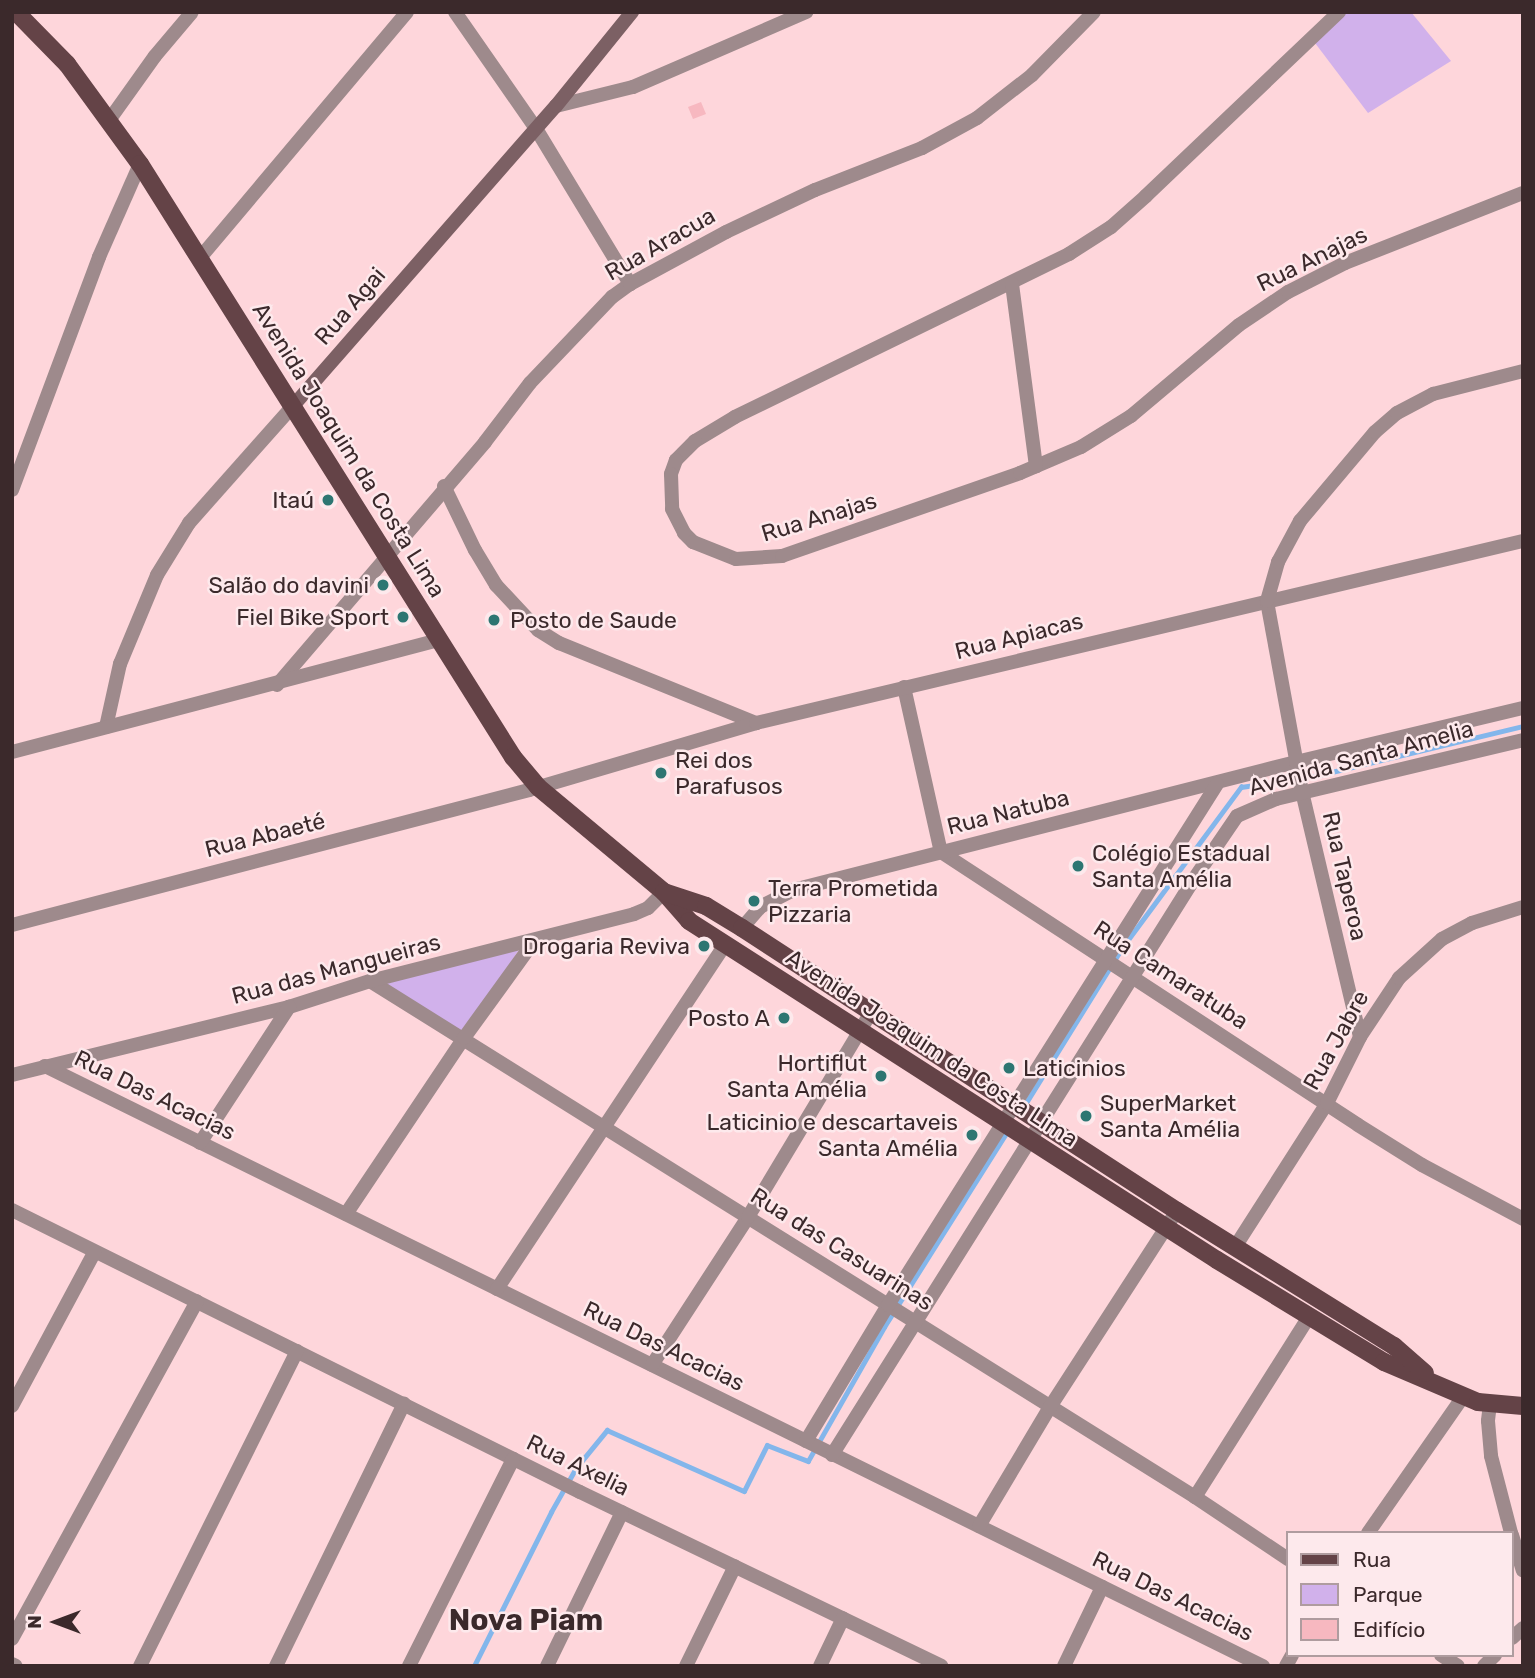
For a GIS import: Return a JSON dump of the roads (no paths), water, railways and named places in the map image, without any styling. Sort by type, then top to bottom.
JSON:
[{"type":"main road","name":"Avenida Joaquim da Costa Lima","points":[[16,12],[67,64],[110,119],[534,789],[664,892],[689,921],[1308,1318],[1384,1362],[1436,1382],[1463,1397],[1490,1405],[1523,1406]]},
{"type":"main road","name":"Avenida Joaquim da Costa Lima","points":[[664,892],[706,906],[742,928],[1177,1211],[1394,1346],[1436,1382]]},
{"type":"street","points":[[110,119],[155,56],[192,12]]},
{"type":"street","points":[[199,259],[407,12]]},
{"type":"street","points":[[455,12],[535,127],[630,284]]},
{"type":"street","name":"Rua Agai","points":[[106,727],[120,664],[157,575],[189,523],[556,106],[632,12]]},
{"type":"street","points":[[556,106],[633,87],[806,12]]},
{"type":"street","name":"Rua Aracua","points":[[277,685],[444,486],[485,442],[547,364],[587,321],[630,284],[726,232],[816,190],[922,148],[977,118],[1032,75],[1094,12]]},
{"type":"street","name":"Rua Anajas","points":[[1339,12],[1111,227],[1069,254],[1012,284],[707,432],[677,460],[670,492],[677,521],[694,542],[736,559],[767,559],[807,548],[1036,466],[1081,447],[1131,416],[1239,325],[1288,292],[1345,263],[1523,193]]},
{"type":"street","points":[[12,490],[99,257],[140,164]]},
{"type":"street","points":[[1012,284],[1036,466]]},
{"type":"street","points":[[1267,601],[1278,562],[1300,521],[1375,432],[1397,413],[1433,394],[1523,371]]},
{"type":"street","points":[[444,486],[475,550],[496,585],[538,630],[567,646],[756,723]]},
{"type":"street","name":"Rua Apiacas","points":[[534,789],[756,723],[1523,541]]},
{"type":"street","name":"Rua Taperoa","points":[[1267,601],[1302,792],[1360,1037]]},
{"type":"street","points":[[12,752],[277,685],[440,640]]},
{"type":"street","points":[[904,687],[941,852]]},
{"type":"street","name":"Avenida Santa Amelia","points":[[1296,762],[1523,708]]},
{"type":"street","name":"Avenida Santa Amelia","points":[[832,1455],[1132,977],[1237,816],[1251,808],[1302,792],[1523,740]]},
{"type":"street","name":"Rua Natuba","points":[[742,928],[760,907],[793,890],[1296,762]]},
{"type":"street","name":"Avenida Santa Amelia","points":[[806,1441],[888,1305],[1217,784]]},
{"type":"street","name":"Rua Abaeté","points":[[12,925],[534,789]]},
{"type":"street","name":"Rua Camaratuba","points":[[941,852],[1422,1165],[1523,1219]]},
{"type":"street","name":"Rua das Mangueiras","points":[[12,1075],[289,1007],[370,981],[635,914],[648,908],[664,892]]},
{"type":"street","name":"Rua Jabre","points":[[1236,1247],[1327,1103],[1360,1037],[1399,978],[1426,952],[1472,923],[1523,907]]},
{"type":"street","points":[[346,1214],[464,1038],[535,940]]},
{"type":"street","points":[[497,1289],[725,944]]},
{"type":"street","name":"Rua das Casuarinas","points":[[370,981],[1195,1497],[1286,1558]]},
{"type":"street","points":[[200,1143],[289,1007]]},
{"type":"street","points":[[652,1365],[748,1217],[872,1011]]},
{"type":"street","name":"Rua Das Acacias","points":[[46,1066],[1263,1666]]},
{"type":"street","name":"Rua Axelia","points":[[12,1210],[513,1459],[941,1666]]},
{"type":"street","points":[[979,1526],[1050,1407],[1177,1211]]},
{"type":"street","points":[[12,1406],[94,1253]]},
{"type":"street","points":[[12,1639],[197,1301]]},
{"type":"street","points":[[1195,1497],[1308,1318]]},
{"type":"street","points":[[139,1666],[297,1351]]},
{"type":"street","points":[[1369,1531],[1463,1397]]},
{"type":"street","points":[[276,1666],[404,1404]]},
{"type":"street","points":[[1490,1405],[1488,1439],[1511,1531]]},
{"type":"street","points":[[409,1666],[513,1459]]},
{"type":"street","points":[[547,1666],[622,1512]]},
{"type":"street","points":[[1514,1541],[1523,1570]]},
{"type":"street","points":[[686,1666],[735,1566]]},
{"type":"street","points":[[1064,1666],[1102,1587]]},
{"type":"street","points":[[820,1666],[843,1618]]},
{"type":"waterway","points":[[1024,1106],[1124,945],[1241,787],[1315,776],[1523,726]]},
{"type":"waterway","points":[[474,1666],[551,1512],[576,1468],[607,1430],[744,1491],[767,1445],[808,1461],[884,1327],[1008,1130]]},
{"type":"place","name":"Itaú","points":[[328,500]]},
{"type":"place","name":"Salão do davini","points":[[383,585]]},
{"type":"place","name":"Fiel Bike Sport","points":[[403,617]]},
{"type":"place","name":"Posto de Saude","points":[[494,620]]},
{"type":"place","name":"Rei dos Parafusos","points":[[661,773]]},
{"type":"place","name":"Colégio Estadual Santa Amélia","points":[[1078,866]]},
{"type":"place","name":"Terra Prometida Pizzaria","points":[[754,901]]},
{"type":"place","name":"Drogaria Reviva","points":[[704,946]]},
{"type":"place","name":"Posto A","points":[[784,1018]]},
{"type":"place","name":"Laticinios","points":[[1009,1068]]},
{"type":"place","name":"Hortiflut Santa Amélia","points":[[881,1076]]},
{"type":"place","name":"SuperMarket Santa Amélia","points":[[1086,1116]]},
{"type":"place","name":"Laticinio e descartaveis Santa Amélia","points":[[972,1135]]},
{"type":"district","name":"Nova Piam","points":[[526,1620]]}]
